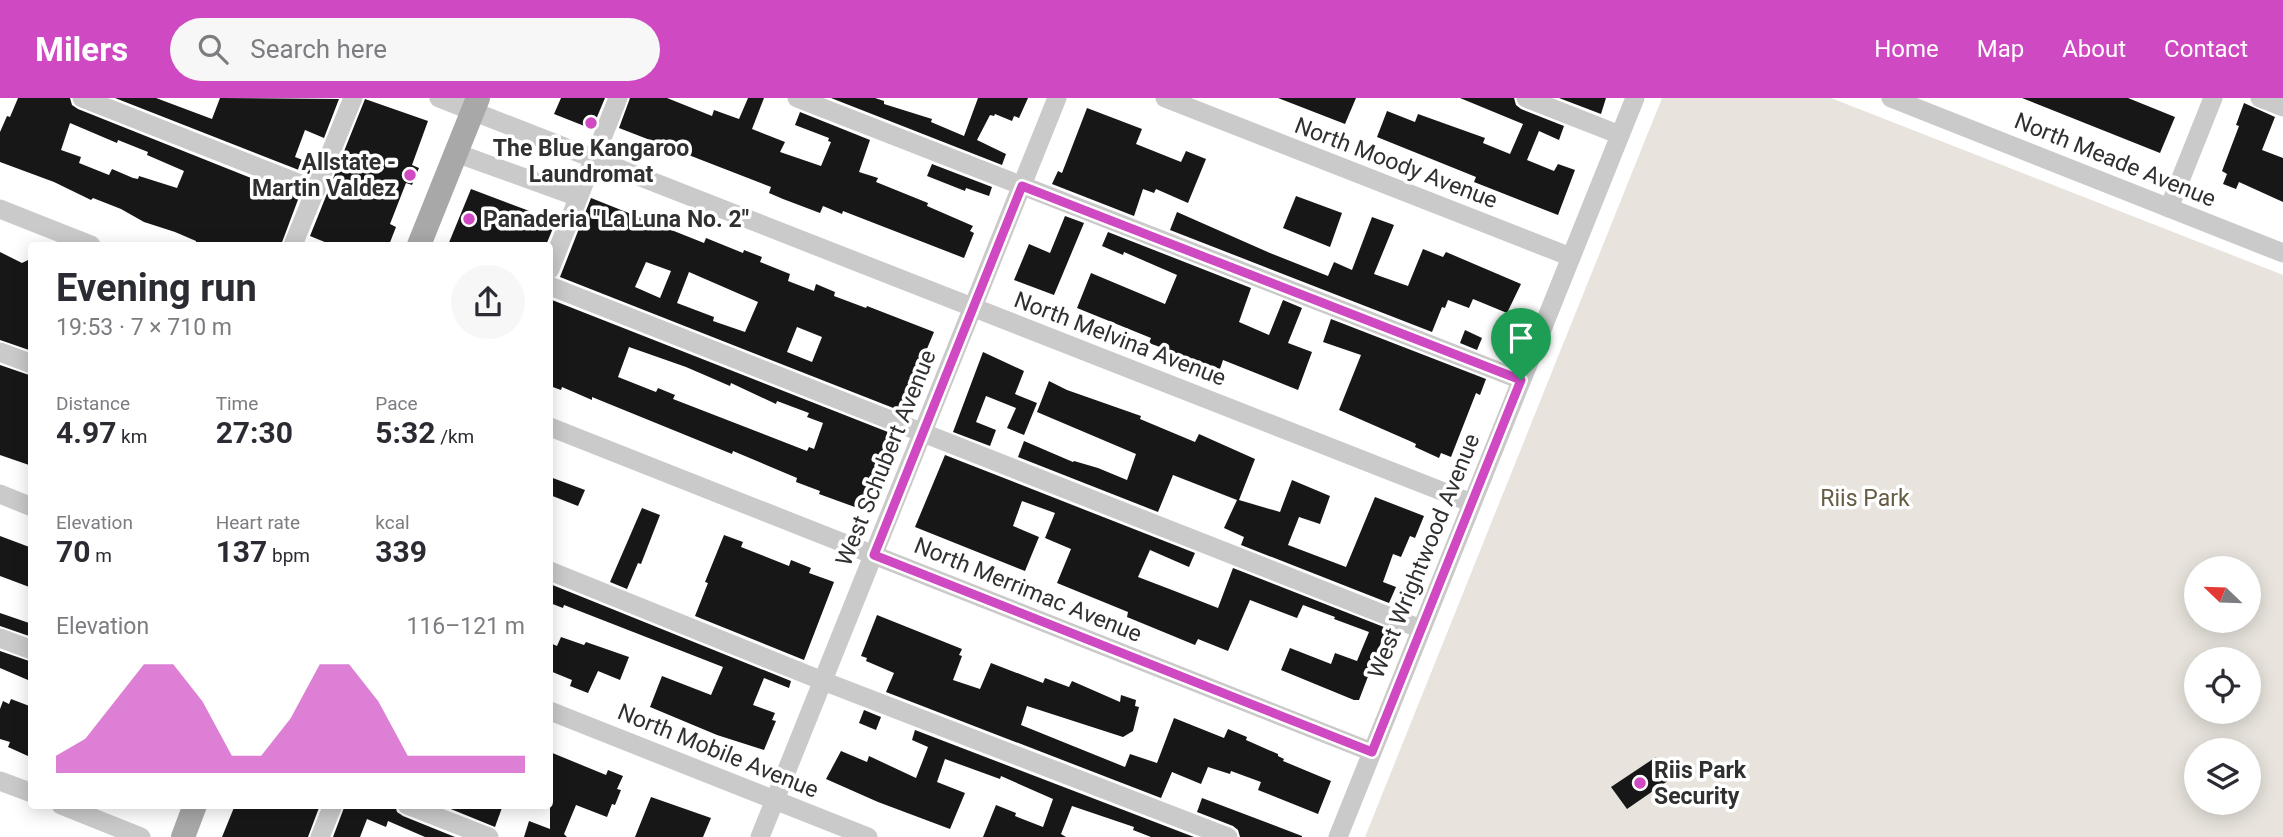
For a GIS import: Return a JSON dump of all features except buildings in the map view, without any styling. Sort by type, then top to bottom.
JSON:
[{"type":"main road","points":[[420,242],[475,105]]},
{"type":"main road","points":[[183,837],[194,809]]},
{"type":"street","points":[[82,98],[316,190]]},
{"type":"street","points":[[294,242],[353,98]]},
{"type":"street","name":"North Melvina Avenue","points":[[439,98],[475,105],[594,159],[1472,503]]},
{"type":"street","points":[[553,261],[618,98]]},
{"type":"street","points":[[797,98],[1521,380]]},
{"type":"street","name":"West Schubert Avenue","points":[[760,837],[1057,98]]},
{"type":"street","name":"North Moody Avenue","points":[[1165,98],[1571,257]]},
{"type":"street","points":[[1525,98],[1620,135]]},
{"type":"street","name":"West Wrightwood Avenue","points":[[1338,837],[1635,98]]},
{"type":"street","name":"North Meade Avenue","points":[[1891,98],[2283,253]]},
{"type":"street","points":[[2169,208],[2213,98]]},
{"type":"street","points":[[2260,98],[2283,107]]},
{"type":"street","points":[[456,153],[578,197]]},
{"type":"street","points":[[0,209],[83,242]]},
{"type":"street","points":[[553,287],[1421,629]]},
{"type":"street","points":[[0,352],[28,362]]},
{"type":"street","name":"North Merrimac Avenue","points":[[553,427],[1372,752]]},
{"type":"street","points":[[0,494],[28,505]]},
{"type":"street","points":[[553,572],[823,681],[1228,837]]},
{"type":"street","points":[[0,638],[28,648]]},
{"type":"street","name":"North Mobile Avenue","points":[[553,712],[868,837]]},
{"type":"street","points":[[0,781],[28,792]]},
{"type":"street","points":[[71,809],[141,837]]},
{"type":"street","points":[[320,837],[331,809]]},
{"type":"street","points":[[417,809],[489,837]]},
{"type":"green space","name":"Riis Park","points":[[1662,98],[1831,98],[2283,275],[2283,837],[1365,837]]},
{"type":"place","name":"The Blue Kangaroo Laundromat","points":[[591,123]]},
{"type":"place","name":"Allstate - Martin Valdez","points":[[410,175]]},
{"type":"place","name":"Panaderia \"La Luna No. 2\"","points":[[469,219]]},
{"type":"place","name":"Riis Park Security","points":[[1640,783]]},
{"type":"route","points":[[1022,186],[1521,380],[1372,752],[874,555],[1022,186]]}]
